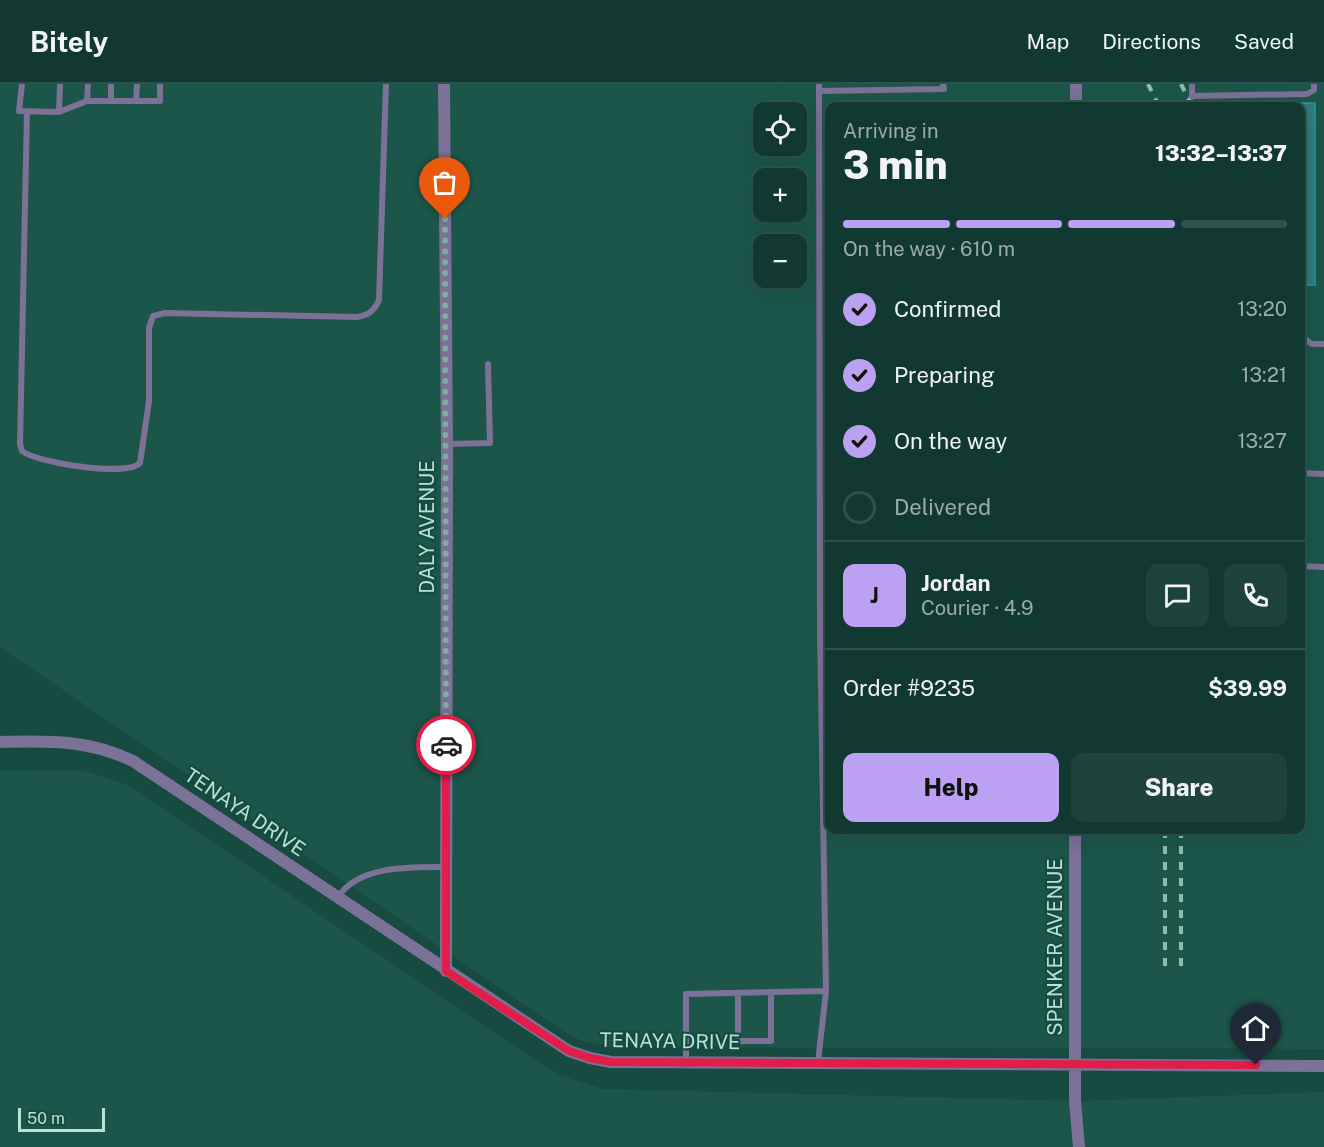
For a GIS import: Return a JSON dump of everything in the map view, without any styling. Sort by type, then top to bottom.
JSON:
[{"type":"street","name":"DALY AVENUE","points":[[444,84],[447,444],[446,971]]},
{"type":"street","points":[[1076,84],[1076,102]]},
{"type":"street","name":"TENAYA DRIVE","points":[[0,742],[75,742],[117,753],[145,768],[569,1051],[590,1058],[611,1062],[1324,1066]]},
{"type":"street","name":"SPENKER AVENUE","points":[[1075,834],[1075,1101],[1079,1147]]},
{"type":"lane","points":[[22,84],[19,111],[59,112],[87,101],[160,101],[160,84]]},
{"type":"lane","points":[[59,112],[60,84]]},
{"type":"lane","points":[[87,101],[88,84]]},
{"type":"lane","points":[[111,84],[111,101]]},
{"type":"lane","points":[[136,101],[137,84]]},
{"type":"lane","points":[[27,111],[20,444],[22,451],[44,461],[78,467],[130,469],[140,463],[144,447],[149,401],[149,328],[153,316],[165,313],[357,317],[367,315],[375,309],[379,300],[386,84]]},
{"type":"lane","points":[[818,1062],[826,991],[820,630],[819,88],[944,89],[943,84]]},
{"type":"lane","points":[[1189,102],[1192,96],[1192,84]]},
{"type":"lane","points":[[1192,96],[1308,94],[1314,90],[1314,84]]},
{"type":"lane","points":[[1305,339],[1312,344],[1324,344]]},
{"type":"lane","points":[[447,444],[490,443],[488,364]]},
{"type":"lane","points":[[1305,473],[1324,474]]},
{"type":"lane","points":[[1305,566],[1324,567]]},
{"type":"lane","points":[[820,609],[825,609]]},
{"type":"lane","points":[[820,630],[825,630]]},
{"type":"lane","points":[[337,898],[345,887],[361,877],[418,867],[446,867]]},
{"type":"lane","points":[[686,1062],[686,994],[826,991]]},
{"type":"lane","points":[[738,993],[738,1041],[771,1041],[771,992]]},
{"type":"shaded area","points":[[0,84],[1324,84],[1324,1049],[614,1047],[582,1041],[563,1031],[0,647]]},
{"type":"shaded area","points":[[0,770],[84,771],[128,785],[530,1057],[559,1075],[603,1089],[1075,1101],[1324,1092],[1324,1147],[0,1147]]},
{"type":"building","points":[[1305,103],[1315,103],[1315,285],[1305,285]]},
{"type":"railway","points":[[1148,84],[1157,102]]},
{"type":"railway","points":[[1181,84],[1190,102]]},
{"type":"railway","points":[[1165,834],[1165,967]]},
{"type":"railway","points":[[1181,834],[1181,967]]},
{"type":"way so far","points":[[445,219],[446,745]]},
{"type":"route","points":[[446,745],[446,971],[569,1051],[611,1062],[1256,1065]]}]
